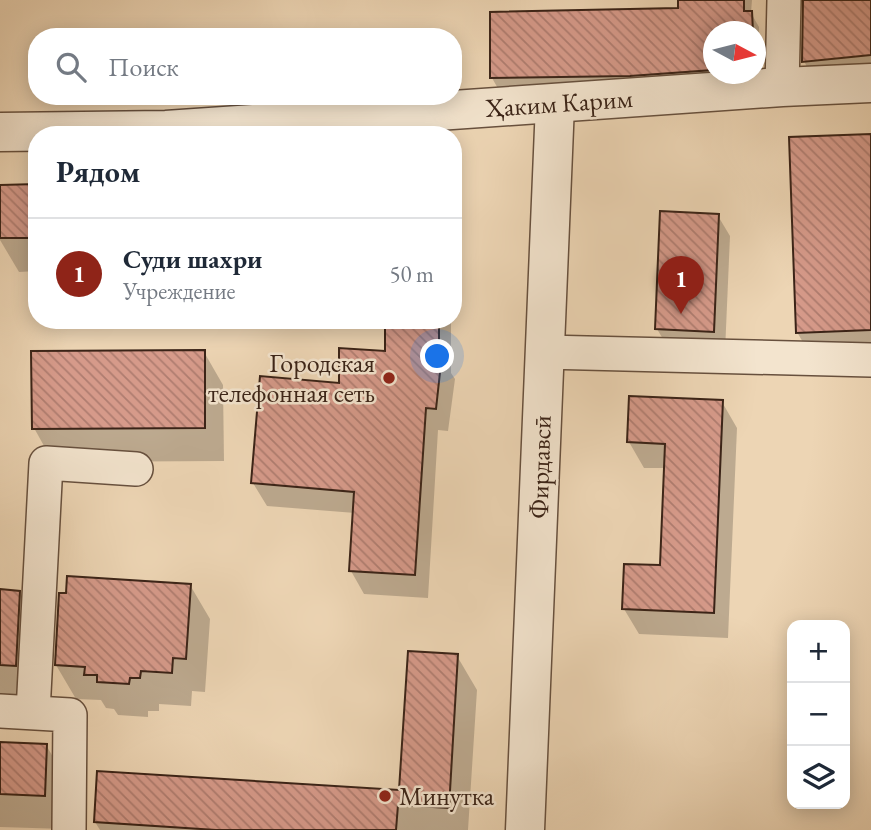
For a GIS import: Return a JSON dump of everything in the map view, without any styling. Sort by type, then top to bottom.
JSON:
[{"type":"street","points":[[782,86],[784,0]]},
{"type":"street","name":"Ҳаким Карим","points":[[226,126],[782,86],[871,83]]},
{"type":"street","name":"Фирдавсӣ","points":[[526,830],[555,104]]},
{"type":"street","name":"Ҳаким Карим","points":[[0,132],[28,132]]},
{"type":"street","points":[[545,352],[871,360]]},
{"type":"street","points":[[33,712],[46,463],[136,469]]},
{"type":"street","points":[[0,711],[70,715],[69,830]]},
{"type":"building","points":[[678,0],[744,0],[744,11],[752,11],[752,21],[703,21],[703,71],[630,76],[490,78],[490,12],[678,8]]},
{"type":"building","points":[[803,0],[871,0],[871,55],[802,62]]},
{"type":"building","points":[[871,134],[871,330],[796,333],[789,137]]},
{"type":"building","points":[[28,184],[28,238],[0,238],[0,185]]},
{"type":"building","points":[[660,211],[719,214],[714,332],[655,329]]},
{"type":"building","points":[[385,329],[439,329],[439,354],[442,354],[436,409],[426,408],[415,575],[349,571],[354,492],[251,483],[260,376],[339,383],[339,348],[385,351]]},
{"type":"building","points":[[205,350],[205,428],[32,429],[31,351]]},
{"type":"building","points":[[629,396],[723,400],[714,613],[622,609],[624,564],[660,565],[665,444],[627,442]]},
{"type":"building","points":[[67,576],[191,584],[186,659],[173,658],[172,673],[141,671],[140,678],[130,678],[129,684],[97,682],[97,675],[84,675],[85,667],[55,665],[59,593],[66,593]]},
{"type":"building","points":[[0,589],[20,591],[16,666],[0,665]]},
{"type":"building","points":[[408,651],[458,654],[449,808],[398,805],[396,830],[216,830],[94,822],[97,771],[399,790]]},
{"type":"building","points":[[0,742],[47,744],[45,796],[0,794]]},
{"type":"place","name":"Суди шахри","points":[[681,314]]},
{"type":"place","name":"Городская телефонная сеть","points":[[389,378]]},
{"type":"place","name":"Минутка","points":[[385,796]]}]
